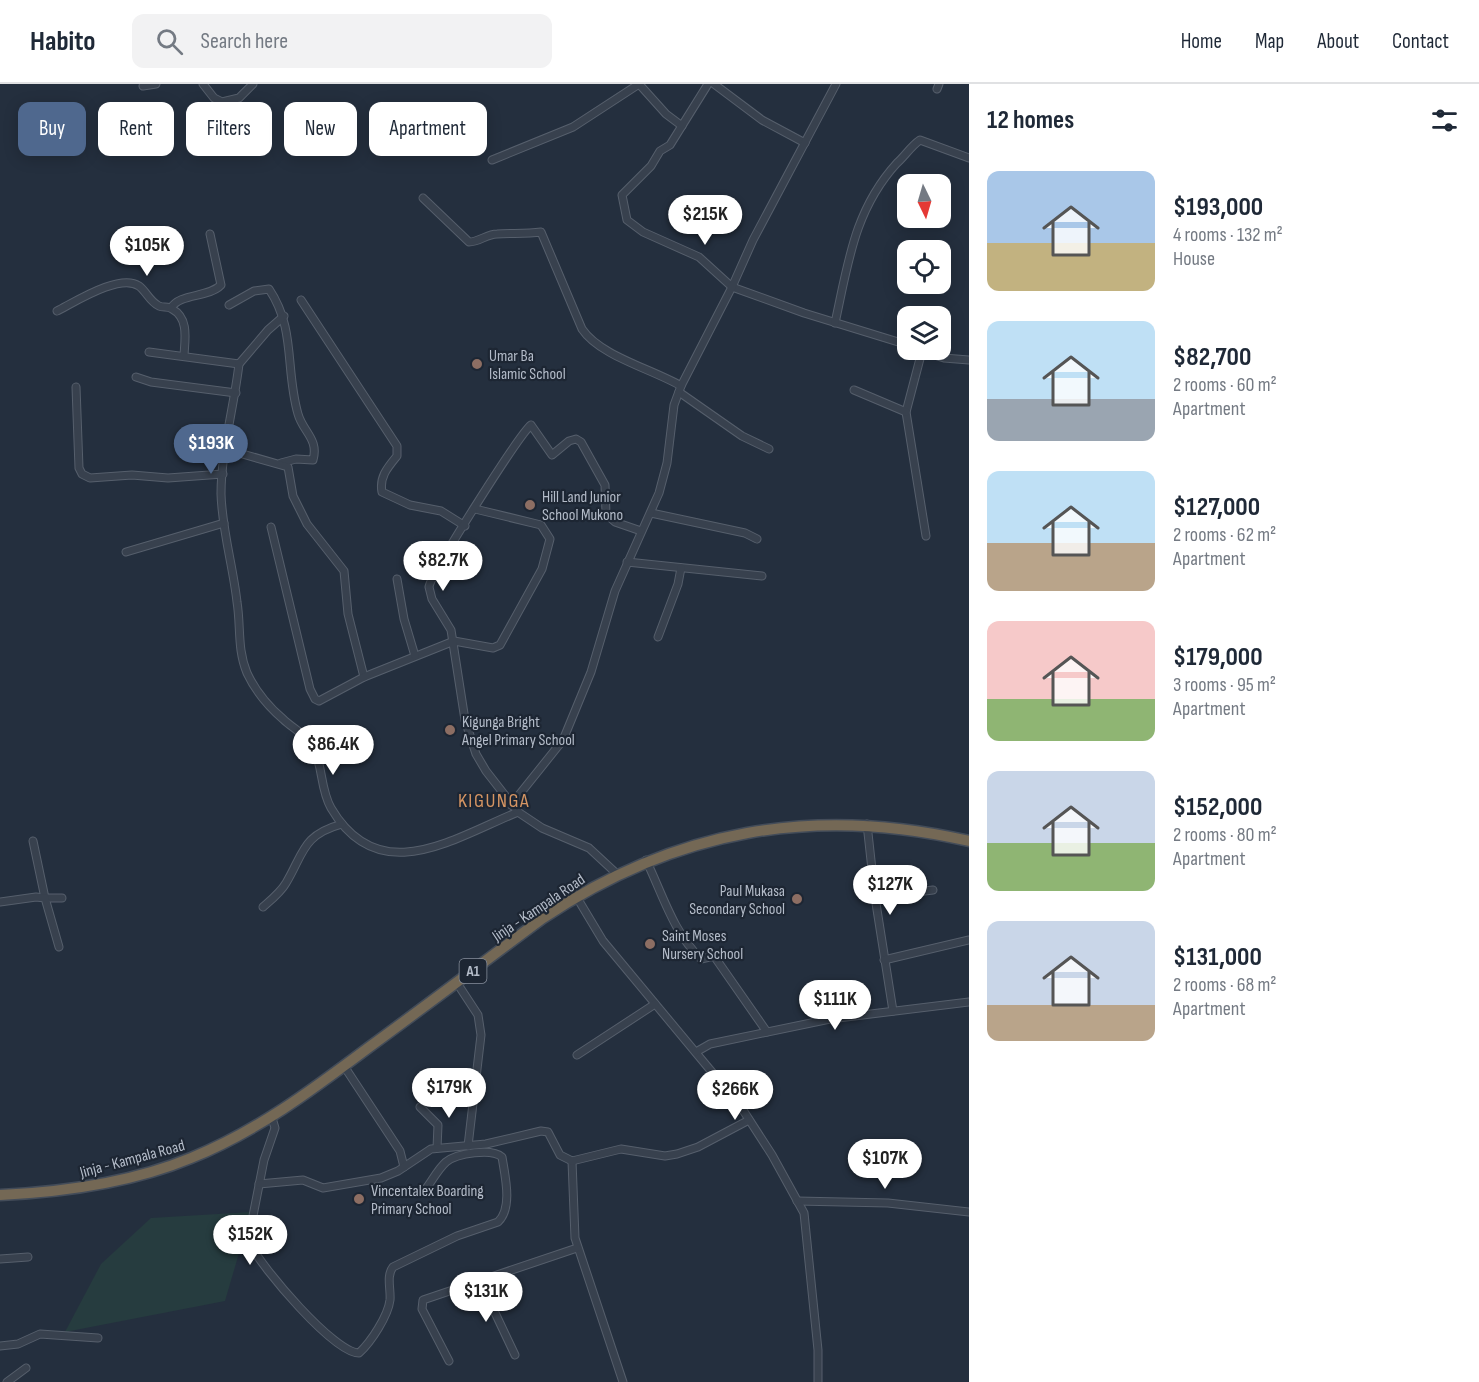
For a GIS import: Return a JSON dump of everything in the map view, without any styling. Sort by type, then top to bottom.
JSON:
[{"type":"highway","name":"Jinja - Kampala Road","points":[[0,1195],[58,1192],[157,1169],[222,1145],[272,1118],[576,896],[646,860],[731,836],[801,827],[867,824],[906,828],[969,841]]},
{"type":"street","points":[[143,86],[156,84]]},
{"type":"street","points":[[203,84],[214,98],[222,102],[239,98],[253,84]]},
{"type":"street","points":[[492,160],[573,127],[639,84],[666,114],[682,126]]},
{"type":"street","points":[[708,84],[670,145],[660,151],[651,166],[622,195],[627,220],[643,232],[699,257],[732,287],[897,342]]},
{"type":"street","points":[[714,84],[762,120],[805,143]]},
{"type":"street","points":[[511,805],[563,740],[591,672],[615,591],[651,513],[668,463],[674,405],[680,389],[732,287],[753,240],[836,84]]},
{"type":"street","points":[[835,323],[856,231],[868,202],[887,175],[920,140],[969,158]]},
{"type":"street","points":[[423,198],[469,242],[476,242],[494,233],[518,235],[541,232],[582,328],[590,339],[613,354],[680,389],[742,436],[768,449]]},
{"type":"street","points":[[171,308],[176,302],[201,296],[221,285],[210,234]]},
{"type":"street","points":[[57,311],[104,287],[130,282],[139,286],[159,306],[171,308],[182,318],[185,334],[184,355]]},
{"type":"street","points":[[225,449],[281,463],[296,459],[313,460],[315,451],[312,438],[298,417],[284,316],[269,289],[254,291],[229,305]]},
{"type":"street","points":[[301,300],[397,446],[397,456],[386,469],[381,483],[382,492],[410,505],[441,512],[465,526]]},
{"type":"street","points":[[284,316],[268,330],[239,364],[225,449],[221,494],[238,604],[238,639],[247,674],[271,707],[314,747],[329,805],[342,824],[372,847],[394,853],[449,844],[518,812]]},
{"type":"street","points":[[149,352],[239,364]]},
{"type":"street","points":[[951,359],[969,360]]},
{"type":"street","points":[[919,360],[906,412],[926,537]]},
{"type":"street","points":[[136,377],[152,382],[236,393]]},
{"type":"street","points":[[76,387],[79,468],[82,474],[90,478],[132,475],[168,478],[223,474]]},
{"type":"street","points":[[854,390],[906,412]]},
{"type":"street","points":[[617,874],[589,848],[542,828],[518,812],[486,771],[470,738],[451,630],[432,598],[429,587],[440,563],[531,425],[552,455],[569,441],[576,439],[581,442],[605,485],[606,514],[615,522],[641,531]]},
{"type":"street","points":[[281,463],[290,472],[293,496],[307,524],[344,571],[348,614],[364,677]]},
{"type":"street","points":[[271,527],[310,689],[315,699],[319,700],[364,677],[454,641],[493,648],[500,645],[542,569],[551,545],[549,533],[541,525],[475,509]]},
{"type":"street","points":[[651,513],[746,533],[757,539]]},
{"type":"street","points":[[126,552],[224,523]]},
{"type":"street","points":[[627,562],[762,576]]},
{"type":"street","points":[[658,637],[678,584],[681,568]]},
{"type":"street","points":[[397,579],[404,619],[415,656]]},
{"type":"street","points":[[263,907],[286,884],[296,860],[307,844],[324,829],[342,824]]},
{"type":"street","points":[[867,824],[875,897],[893,1011]]},
{"type":"street","points":[[33,841],[45,898],[59,947]]},
{"type":"street","points":[[646,860],[674,924],[687,945],[701,958],[714,956],[766,1032]]},
{"type":"street","points":[[875,897],[933,890]]},
{"type":"street","points":[[576,896],[603,941],[696,1052],[749,1120],[798,1201],[806,1221],[818,1350],[818,1382]]},
{"type":"street","points":[[0,902],[36,897],[62,898]]},
{"type":"street","points":[[884,960],[969,940]]},
{"type":"street","points":[[457,983],[478,1015],[481,1035],[468,1146]]},
{"type":"street","points":[[696,1052],[710,1044],[766,1032],[893,1011],[969,1002]]},
{"type":"street","points":[[577,1055],[655,1004]]},
{"type":"street","points":[[344,1066],[400,1151],[404,1167]]},
{"type":"street","points":[[420,1107],[438,1125],[437,1148]]},
{"type":"street","points":[[272,1118],[275,1128],[259,1184],[249,1236],[253,1251],[310,1319],[349,1351],[355,1353],[363,1349],[389,1303],[389,1274],[393,1267],[502,1218],[506,1201],[502,1157],[496,1153],[457,1156],[446,1162],[425,1190]]},
{"type":"street","points":[[259,1184],[303,1180],[323,1188],[381,1178],[437,1148],[468,1146],[541,1131],[548,1132],[560,1155],[572,1161],[621,1149],[665,1156],[698,1147],[749,1120]]},
{"type":"street","points":[[572,1161],[573,1228],[577,1248],[623,1382]]},
{"type":"street","points":[[798,1201],[888,1203],[969,1212]]},
{"type":"street","points":[[449,1361],[422,1309],[423,1300],[577,1248]]},
{"type":"street","points":[[0,1259],[28,1257]]},
{"type":"street","points":[[480,1281],[515,1355]]},
{"type":"street","points":[[0,1346],[18,1344],[40,1334],[98,1338]]},
{"type":"street","points":[[7,1382],[26,1368]]},
{"type":"green space","points":[[251,1212],[225,1301],[65,1332],[101,1264],[151,1218]]},
{"type":"place","name":"Umar Ba Islamic School","points":[[477,364]]},
{"type":"place","name":"Hill Land Junior School Mukono","points":[[530,505]]},
{"type":"place","name":"Kigunga Bright Angel Primary School","points":[[450,730]]},
{"type":"place","name":"Paul Mukasa Secondary School","points":[[797,899]]},
{"type":"place","name":"Saint Moses Nursery School","points":[[650,944]]},
{"type":"place","name":"Vincentalex Boarding Primary School","points":[[359,1199]]},
{"type":"district","name":"KIGUNGA","points":[[494,800]]}]
